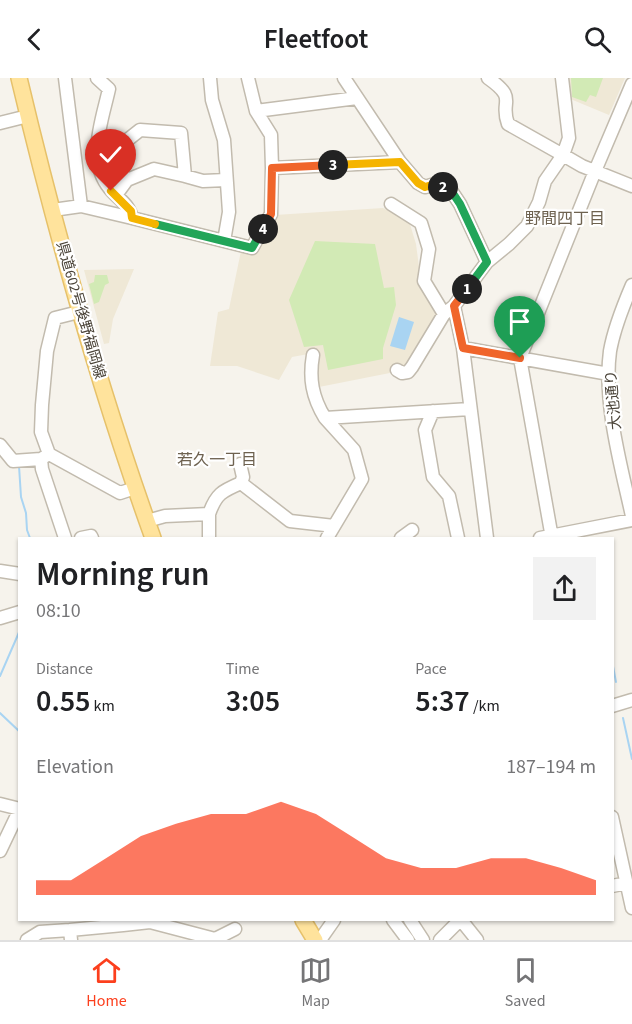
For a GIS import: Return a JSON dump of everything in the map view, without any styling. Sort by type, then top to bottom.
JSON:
[{"type":"main road","name":"県道602号後野福岡線","points":[[19,78],[79,312],[153,537]]},
{"type":"main road","points":[[304,921],[315,940]]},
{"type":"street","points":[[65,78],[81,206]]},
{"type":"street","points":[[98,78],[111,84],[96,152],[102,178],[131,211],[132,218]]},
{"type":"street","points":[[210,78],[212,99],[224,140],[229,212],[224,241]]},
{"type":"street","points":[[53,210],[81,206],[252,248],[271,214],[272,168],[271,135],[256,111],[248,78]]},
{"type":"street","points":[[344,78],[400,162],[418,183],[425,187],[435,184],[450,189],[460,204],[487,262]]},
{"type":"street","points":[[488,78],[500,87],[508,99],[506,117],[508,124],[582,166],[632,186]]},
{"type":"street","points":[[397,370],[402,373],[408,372],[449,310],[487,262],[527,226],[539,202],[545,181],[563,155],[569,138],[562,78]]},
{"type":"street","points":[[548,537],[514,356],[632,84]]},
{"type":"street","points":[[256,111],[357,98]]},
{"type":"street","points":[[0,123],[28,116]]},
{"type":"street","points":[[128,180],[113,162],[116,149],[140,130],[146,129],[181,133],[185,176]]},
{"type":"street","points":[[272,168],[400,162]]},
{"type":"street","points":[[116,195],[128,180],[154,169],[203,181],[226,180]]},
{"type":"street","points":[[391,204],[421,223],[429,249],[424,281],[449,310],[463,348],[488,537]]},
{"type":"street","name":"大池通り","points":[[632,288],[615,331],[610,352],[609,374],[613,425],[632,518]]},
{"type":"street","points":[[65,537],[42,469],[45,456],[41,432],[46,351],[55,318],[79,312]]},
{"type":"street","points":[[463,348],[609,374]]},
{"type":"street","points":[[313,355],[311,369],[314,397],[325,418],[354,450],[362,479],[328,537]]},
{"type":"street","points":[[325,418],[470,409]]},
{"type":"street","points":[[433,411],[425,430],[433,477],[449,496],[458,537]]},
{"type":"street","points":[[0,445],[19,460],[45,456],[120,493],[135,488]]},
{"type":"street","points":[[209,537],[209,514],[213,504],[222,491],[241,483],[243,477],[240,464]]},
{"type":"street","points":[[241,483],[290,521],[334,526]]},
{"type":"street","points":[[147,522],[165,516],[209,514]]},
{"type":"street","points":[[552,537],[632,518]]},
{"type":"street","points":[[402,537],[412,530]]},
{"type":"street","points":[[0,571],[18,574]]},
{"type":"street","points":[[0,618],[18,613]]},
{"type":"street","points":[[614,705],[632,700]]},
{"type":"street","points":[[0,804],[18,808]]},
{"type":"street","points":[[0,851],[18,813]]},
{"type":"street","points":[[614,826],[632,904]]},
{"type":"street","points":[[614,886],[627,883]]},
{"type":"street","points":[[320,940],[333,921]]},
{"type":"street","points":[[394,921],[408,940]]},
{"type":"street","points":[[411,921],[423,940]]},
{"type":"street","points":[[440,940],[459,921]]},
{"type":"street","points":[[461,921],[477,940]]},
{"type":"street","points":[[27,940],[40,932],[70,935],[124,922],[150,922],[214,939],[235,930]]},
{"type":"shaded area","points":[[567,78],[625,78],[609,115],[568,98]]},
{"type":"shaded area","points":[[383,208],[409,221],[416,244],[421,282],[438,314],[410,369],[319,387],[314,353],[292,357],[279,380],[237,366],[210,366],[218,312],[229,309],[241,251],[275,215]]},
{"type":"shaded area","points":[[134,269],[113,319],[109,343],[104,344],[84,270]]},
{"type":"green space","points":[[571,78],[603,78],[596,97],[590,95],[586,102],[572,97]]},
{"type":"green space","points":[[315,241],[375,244],[384,288],[394,287],[396,305],[383,348],[383,359],[328,370],[323,345],[304,347],[289,300]]},
{"type":"green space","points":[[95,275],[107,275],[109,283],[105,285],[99,302],[94,304],[89,284],[94,282]]},
{"type":"water","points":[[399,317],[414,322],[405,350],[390,346]]},
{"type":"waterway","points":[[19,466],[21,497],[30,537]]},
{"type":"waterway","points":[[0,676],[18,635]]},
{"type":"waterway","points":[[614,672],[616,682]]},
{"type":"waterway","points":[[0,713],[18,730]]},
{"type":"waterway","points":[[623,718],[632,759]]},
{"type":"district","name":"野間四丁目","points":[[565,218]]},
{"type":"district","name":"若久一丁目","points":[[217,459]]},
{"type":"route","points":[[111,191],[131,211],[132,218],[252,248],[271,214],[272,168],[400,162],[418,183],[425,187],[435,184],[450,189],[460,204],[487,262],[454,306],[463,348],[520,358]]}]
